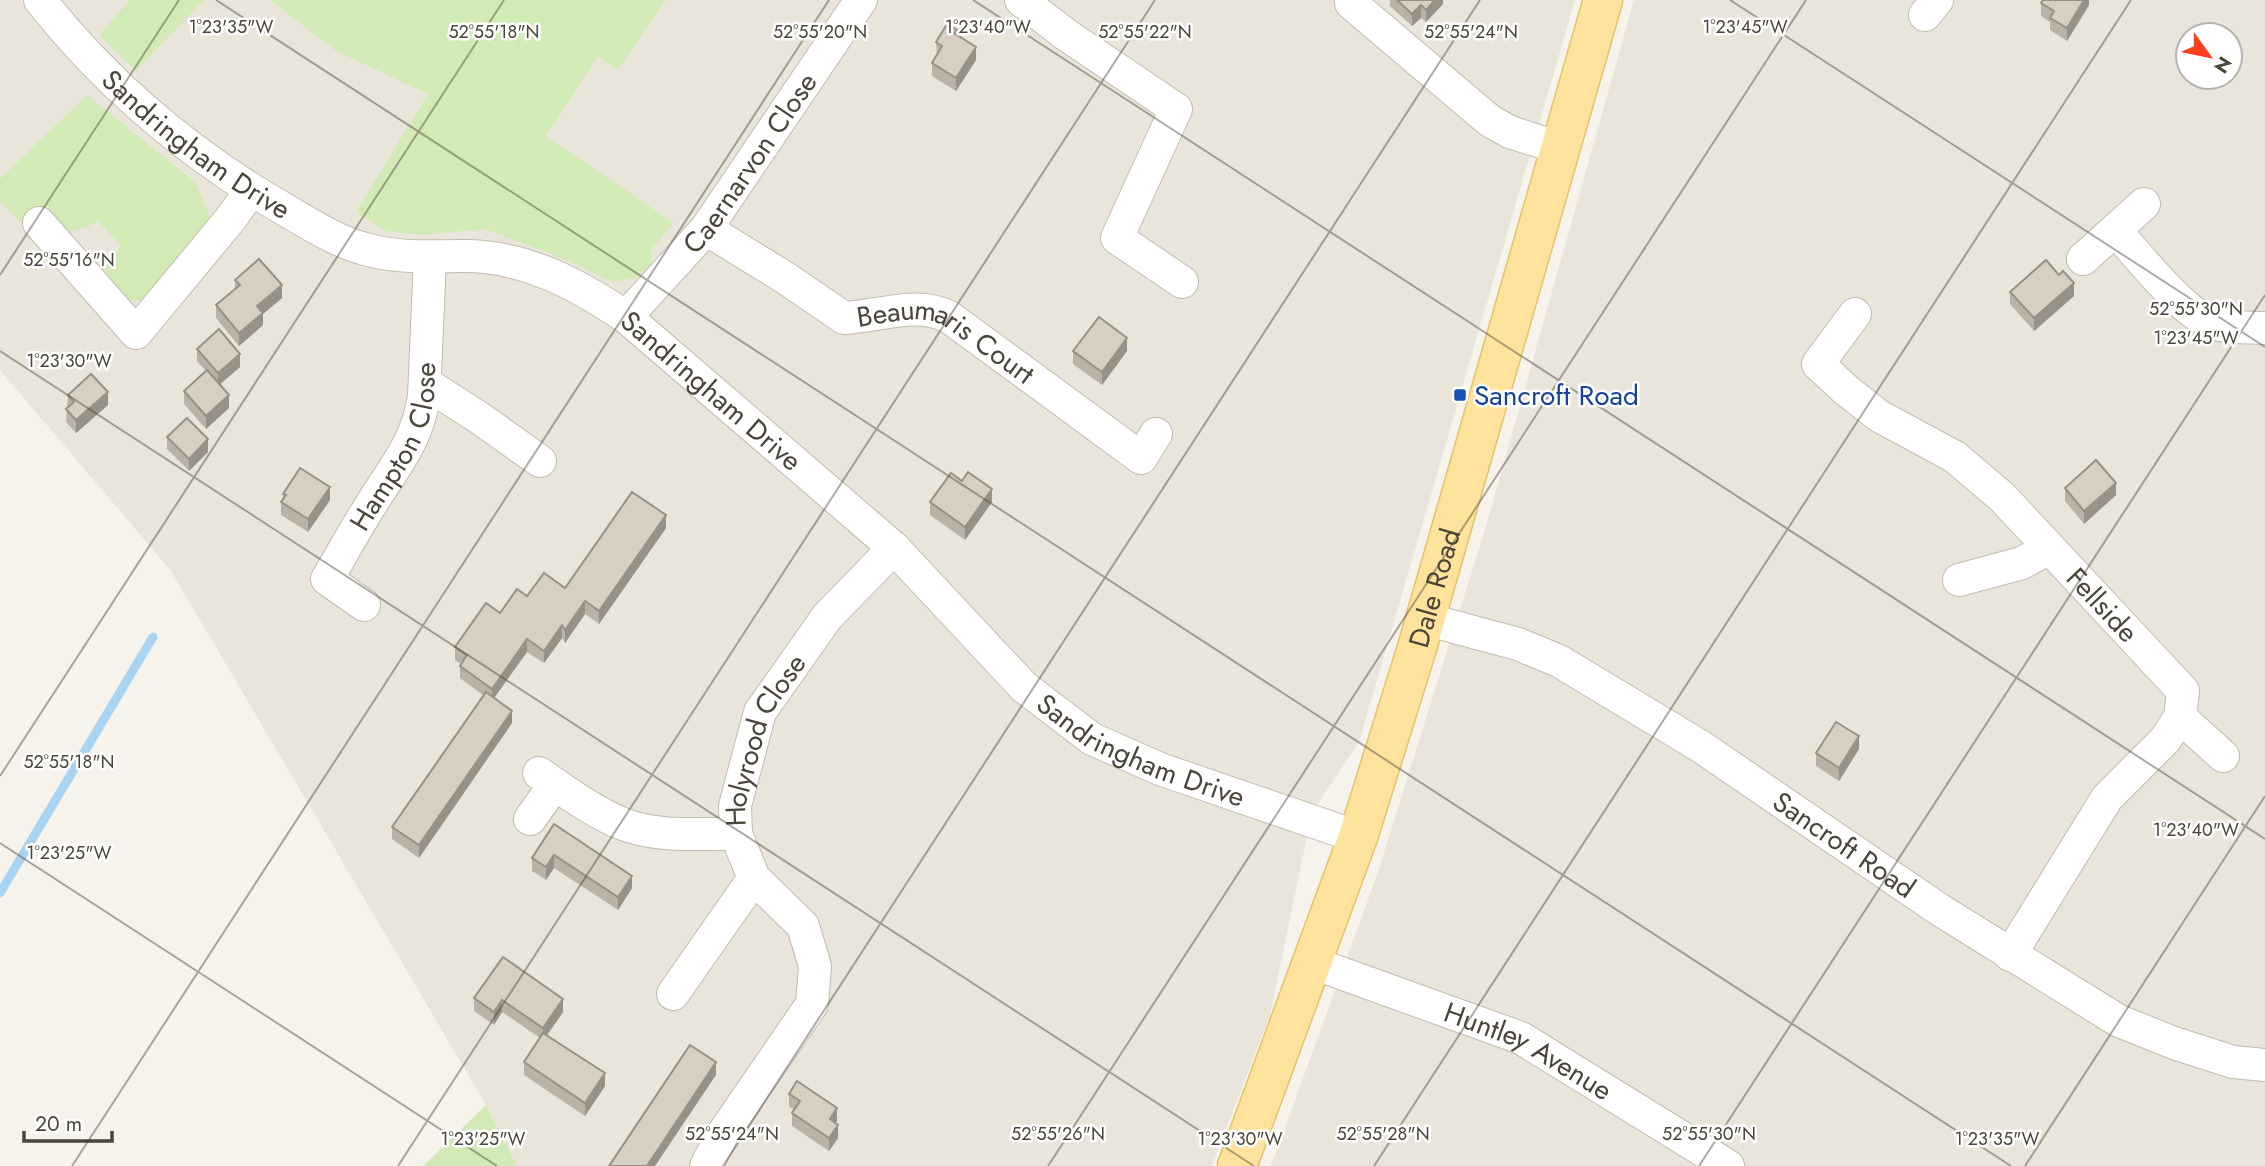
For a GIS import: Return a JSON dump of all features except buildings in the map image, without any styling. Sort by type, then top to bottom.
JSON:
[{"type":"main road","name":"Dale Road","points":[[1237,1166],[1358,837],[1425,619],[1603,0]]},
{"type":"street","name":"Sandringham Drive","points":[[40,0],[99,66],[179,139],[251,190],[320,230],[363,249],[391,255],[430,258],[465,256],[507,260],[526,265],[581,288],[626,317],[894,548],[1024,687],[1092,738],[1160,769],[1358,837]]},
{"type":"street","name":"Caernarvon Close","points":[[626,317],[706,229],[861,0]]},
{"type":"street","points":[[1021,0],[1065,34],[1176,109],[1117,238],[1182,282]]},
{"type":"street","points":[[1347,9],[1490,121],[1510,132],[1560,148]]},
{"type":"street","points":[[39,223],[136,333],[232,217],[251,190]]},
{"type":"street","points":[[2083,259],[2144,204]]},
{"type":"street","name":"Beaumaris Court","points":[[706,229],[844,318],[922,309],[938,311],[1149,446]]},
{"type":"street","points":[[2115,230],[2172,293],[2208,321],[2222,326],[2265,328]]},
{"type":"street","name":"Hampton Close","points":[[364,605],[327,579],[371,504],[409,447],[422,414],[430,258]]},
{"type":"street","name":"Fellside","points":[[1855,314],[1818,364],[1879,416],[1955,457],[2002,497],[2183,691],[2180,717]]},
{"type":"street","points":[[425,383],[540,461]]},
{"type":"street","name":"Holyrood Close","points":[[706,1166],[723,1135],[812,1004],[815,966],[803,926],[754,878],[736,834],[734,806],[760,712],[827,617],[894,548]]},
{"type":"street","points":[[1959,580],[2022,563],[2049,548]]},
{"type":"street","name":"Sancroft Road","points":[[1425,619],[1518,643],[1559,661],[1700,746],[1940,910],[2119,1021],[2233,1062],[2265,1065]]},
{"type":"street","points":[[2010,955],[2107,798],[2165,740],[2180,717],[2223,756]]},
{"type":"street","points":[[530,820],[547,779],[624,825],[658,832],[736,834]]},
{"type":"street","points":[[673,994],[754,878]]},
{"type":"street","name":"Huntley Avenue","points":[[1313,963],[1521,1038],[1685,1154],[1728,1166]]},
{"type":"shaded area","points":[[0,0],[1575,0],[1359,742],[1312,812],[1270,1015],[1212,1166],[517,1166],[486,1105],[171,571],[0,370]]},
{"type":"shaded area","points":[[1634,0],[2265,0],[2265,1166],[1271,1166],[1377,875],[1487,523]]},
{"type":"green space","points":[[130,0],[204,0],[136,71],[99,35]]},
{"type":"green space","points":[[270,0],[666,0],[618,70],[598,57],[546,136],[674,223],[650,251],[652,265],[636,277],[614,282],[552,254],[485,229],[422,235],[386,231],[356,212],[428,94],[336,51]]},
{"type":"green space","points":[[87,95],[195,182],[213,224],[144,301],[125,300],[106,278],[107,263],[121,246],[98,221],[80,229],[68,230],[41,213],[23,225],[0,201],[0,179]]},
{"type":"green space","points":[[486,1105],[517,1166],[423,1166]]},
{"type":"waterway","points":[[0,893],[153,637]]},
{"type":"place","name":"Sancroft Road","points":[[1460,395]]}]
